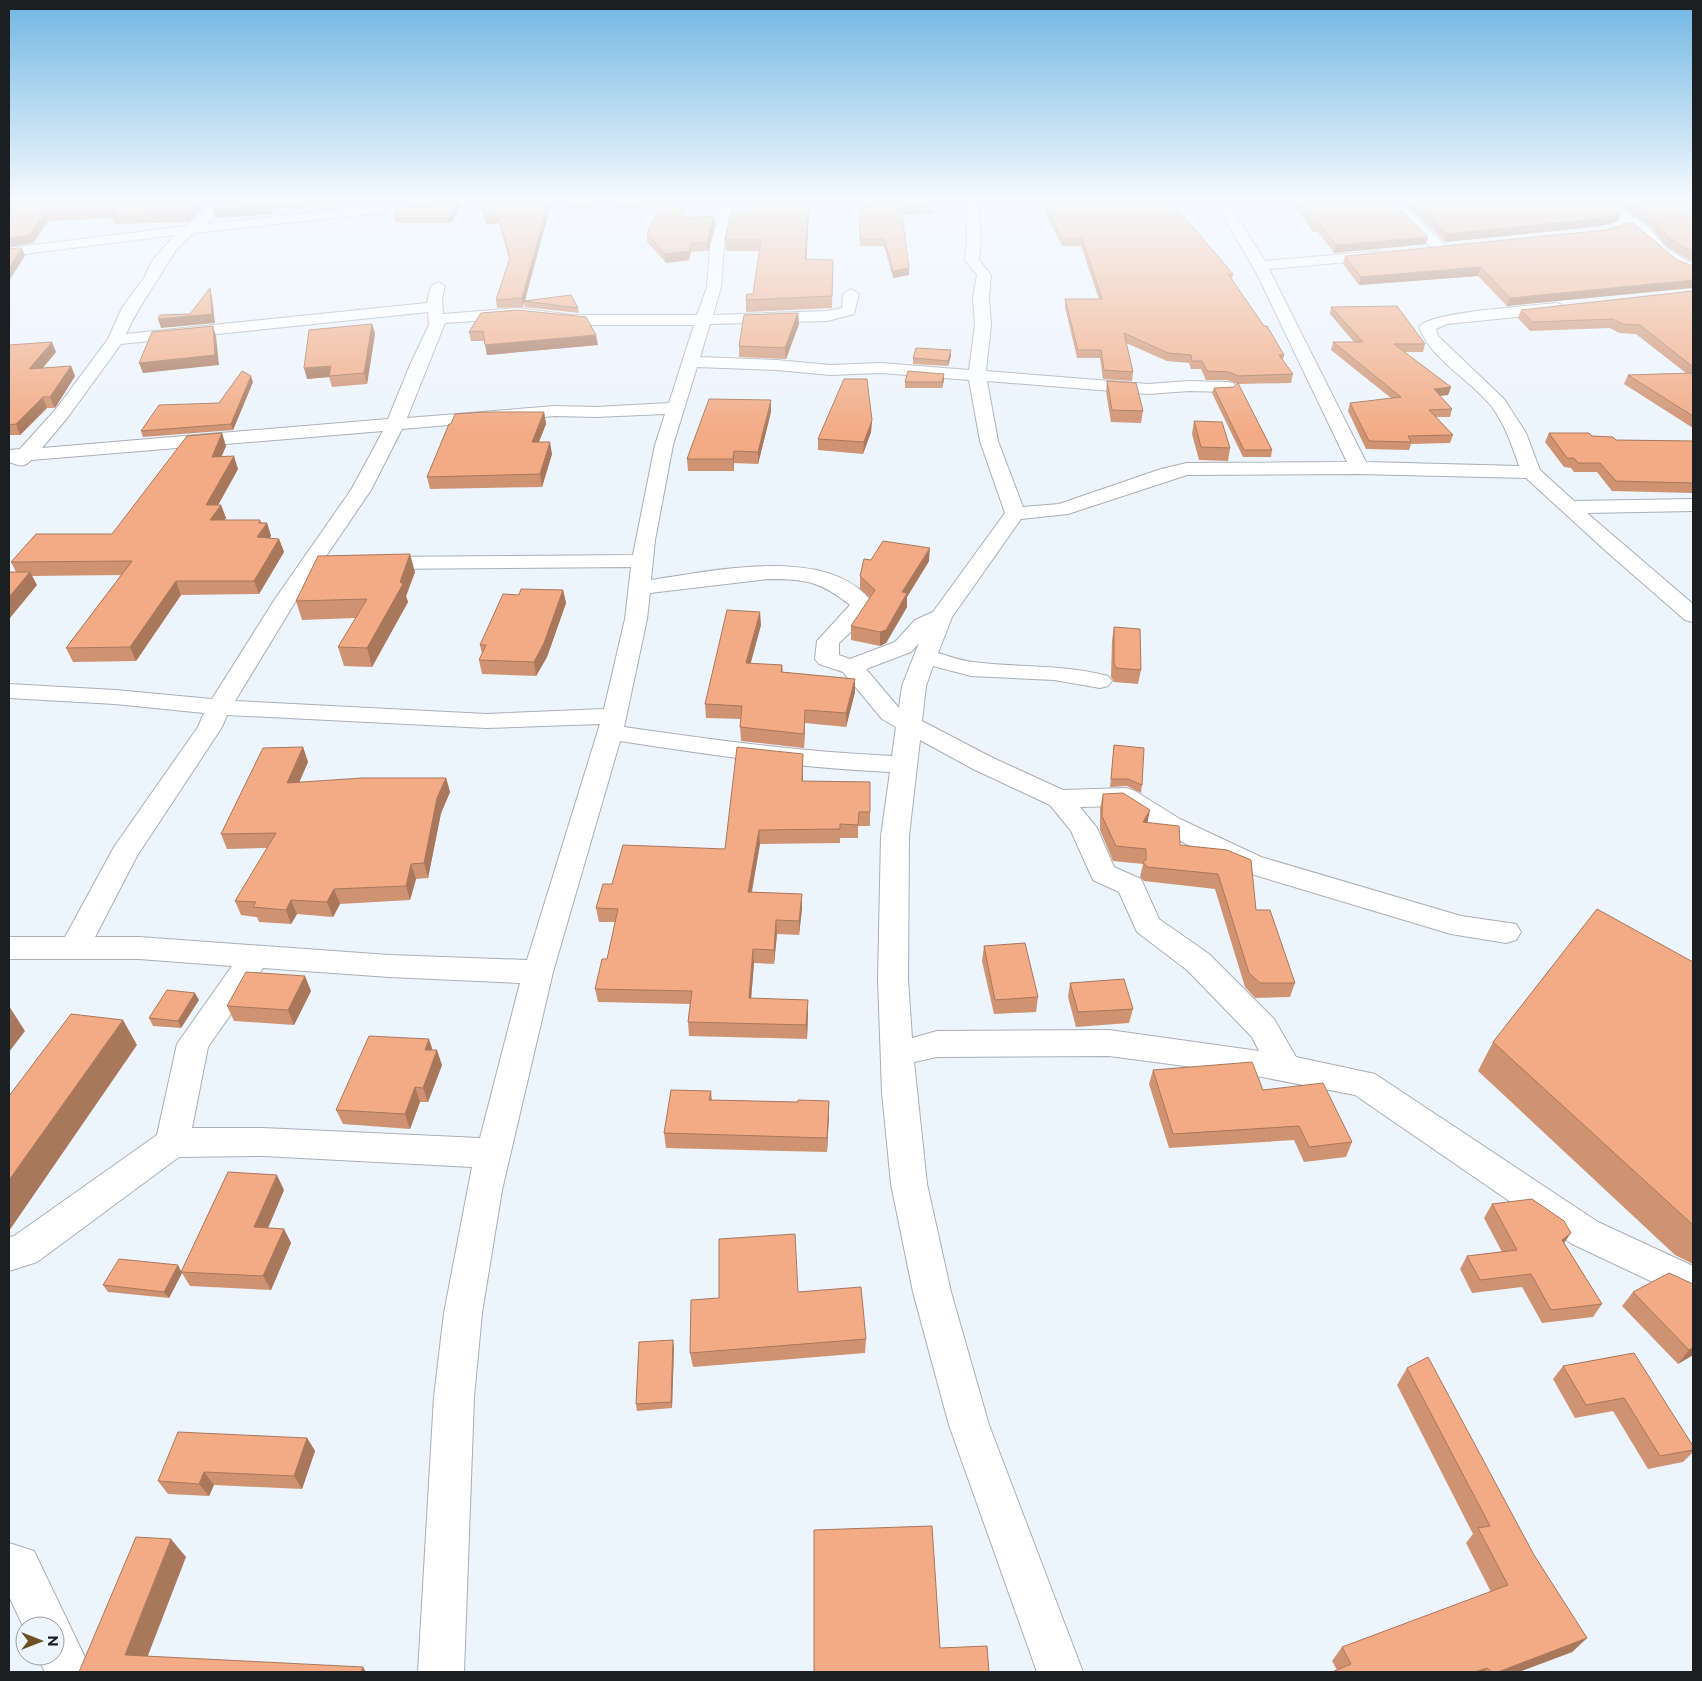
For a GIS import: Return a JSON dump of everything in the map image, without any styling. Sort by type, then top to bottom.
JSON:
[{"type":"street","points":[[9,474],[18,455],[62,413],[116,340],[130,308],[151,278]]},
{"type":"street","points":[[441,1672],[454,1397],[463,1313],[492,1153],[538,972],[575,854],[612,724],[636,619],[641,574],[664,445],[704,320],[715,278]]},
{"type":"street","points":[[983,278],[980,297],[983,326],[977,375],[989,441],[1014,513]]},
{"type":"street","points":[[1266,278],[1342,428],[1359,468]]},
{"type":"street","points":[[116,340],[233,330],[436,304],[572,320],[704,320],[827,316],[849,311],[851,294]]},
{"type":"street","points":[[74,948],[124,854],[210,727],[218,708],[320,563],[396,423],[418,365],[437,325],[436,304]]},
{"type":"street","points":[[1577,306],[1444,320],[1427,327],[1431,338],[1498,403],[1517,433],[1531,472],[1614,548],[1693,615]]},
{"type":"street","points":[[691,362],[777,365],[830,370],[880,368],[1148,389],[1227,387]]},
{"type":"street","points":[[18,455],[192,443],[396,423],[555,412],[676,408]]},
{"type":"street","points":[[1014,513],[1061,510],[1186,469],[1359,468],[1531,472]]},
{"type":"street","points":[[1569,507],[1693,505]]},
{"type":"street","points":[[1014,513],[941,617],[914,686],[895,836],[893,979],[897,1054],[909,1184],[932,1292],[969,1425],[1060,1672]]},
{"type":"street","points":[[360,563],[641,574],[810,574],[851,593],[862,604],[828,641],[827,659],[851,667],[891,714],[982,763],[1059,799],[1083,828],[1103,874],[1131,886],[1147,925],[1198,962],[1263,1028],[1286,1068]]},
{"type":"street","points":[[851,667],[903,647],[922,626],[941,617]]},
{"type":"street","points":[[925,657],[971,669],[1054,673],[1100,681]]},
{"type":"street","points":[[9,691],[115,697],[218,708],[486,722],[612,724],[755,754],[821,761],[904,765]]},
{"type":"street","points":[[1059,799],[1126,797],[1170,825],[1251,864],[1461,927],[1506,932]]},
{"type":"street","points":[[9,948],[139,948],[389,966],[538,972]]},
{"type":"street","points":[[172,1143],[193,1044],[256,955]]},
{"type":"street","points":[[897,1054],[947,1044],[1109,1043],[1246,1061],[1363,1083],[1585,1233],[1693,1284]]},
{"type":"street","points":[[9,1254],[24,1250],[172,1143],[263,1142],[492,1153]]},
{"type":"street","points":[[9,1566],[18,1567],[41,1616]]},
{"type":"building","points":[[503,278],[527,278],[522,298],[496,300]]},
{"type":"building","points":[[755,278],[832,278],[832,296],[746,300],[747,294],[753,294]]},
{"type":"building","points":[[1095,278],[1231,278],[1264,326],[1267,326],[1284,355],[1279,355],[1293,374],[1238,376],[1229,372],[1207,371],[1202,361],[1192,361],[1191,355],[1168,353],[1124,333],[1133,372],[1104,370],[1101,350],[1078,350],[1065,299],[1102,299]]},
{"type":"building","points":[[1492,278],[1693,278],[1693,280],[1510,298]]},
{"type":"building","points":[[210,288],[212,314],[158,319],[160,315],[190,314]]},
{"type":"building","points":[[1693,291],[1693,367],[1640,325],[1623,324],[1613,319],[1533,322],[1521,310]]},
{"type":"building","points":[[571,295],[578,308],[524,301]]},
{"type":"building","points":[[1397,306],[1425,344],[1394,344],[1451,387],[1434,389],[1452,409],[1429,410],[1453,435],[1408,436],[1411,442],[1369,441],[1350,403],[1401,397],[1333,342],[1363,342],[1331,307]]},
{"type":"building","points":[[517,310],[586,317],[596,335],[485,345],[483,331],[469,332],[481,313]]},
{"type":"building","points":[[798,313],[785,348],[739,346],[744,315]]},
{"type":"building","points":[[372,324],[364,373],[329,376],[331,366],[304,368],[309,330]]},
{"type":"building","points":[[213,326],[215,355],[139,363],[152,332]]},
{"type":"building","points":[[52,342],[29,369],[71,366],[50,397],[43,397],[16,424],[9,425],[9,345]]},
{"type":"building","points":[[916,348],[951,350],[948,361],[913,358]]},
{"type":"building","points":[[242,371],[251,376],[231,424],[141,431],[159,405],[219,403]]},
{"type":"building","points":[[908,371],[944,374],[942,382],[905,382]]},
{"type":"building","points":[[1693,373],[1693,416],[1628,375]]},
{"type":"building","points":[[844,379],[867,379],[872,420],[864,442],[818,439]]},
{"type":"building","points":[[1107,381],[1136,383],[1143,411],[1112,410]]},
{"type":"building","points":[[1238,383],[1272,450],[1244,450],[1214,388],[1234,387]]},
{"type":"building","points":[[709,399],[771,400],[758,452],[734,451],[733,459],[687,459]]},
{"type":"building","points":[[544,412],[532,442],[550,442],[540,474],[427,477],[455,414]]},
{"type":"building","points":[[1194,421],[1222,422],[1230,448],[1201,447]]},
{"type":"building","points":[[222,433],[212,457],[234,456],[206,505],[221,505],[210,520],[260,520],[259,523],[267,523],[257,537],[279,539],[254,581],[176,581],[130,647],[66,648],[132,561],[11,562],[36,534],[112,534],[187,436]]},
{"type":"building","points":[[1549,433],[1589,433],[1592,436],[1613,437],[1616,440],[1693,441],[1693,483],[1616,481],[1600,463],[1578,463],[1574,458],[1567,458]]},
{"type":"building","points":[[883,541],[930,548],[902,592],[907,593],[886,630],[880,632],[851,626],[875,590],[860,576],[864,559],[871,560]]},
{"type":"building","points":[[410,554],[400,582],[403,584],[367,648],[338,647],[367,599],[296,601],[318,556]]},
{"type":"building","points":[[9,572],[30,572],[9,597]]},
{"type":"building","points":[[521,589],[563,590],[544,643],[534,662],[479,660],[486,645],[480,645],[503,594],[519,595]]},
{"type":"building","points":[[727,610],[760,612],[746,663],[782,665],[781,672],[855,679],[846,713],[805,710],[804,734],[740,727],[742,706],[705,704]]},
{"type":"building","points":[[1114,627],[1140,629],[1141,670],[1116,668],[1114,663]]},
{"type":"building","points":[[1114,745],[1144,748],[1142,785],[1128,779],[1111,779]]},
{"type":"building","points":[[303,747],[287,783],[362,778],[446,778],[437,798],[424,863],[411,864],[406,886],[334,889],[327,902],[291,900],[286,910],[253,907],[256,902],[235,901],[276,833],[221,834],[263,748]]},
{"type":"building","points":[[737,747],[803,754],[802,781],[870,782],[870,812],[859,812],[858,825],[840,824],[840,829],[759,830],[748,892],[802,894],[799,921],[776,920],[774,950],[753,949],[749,998],[808,1000],[806,1025],[688,1022],[692,991],[595,989],[602,959],[607,959],[618,909],[596,908],[603,884],[612,884],[623,845],[725,849]]},
{"type":"building","points":[[1123,793],[1150,810],[1143,822],[1179,826],[1180,845],[1227,850],[1251,860],[1256,910],[1270,910],[1295,983],[1260,983],[1249,973],[1218,874],[1147,867],[1143,862],[1146,860],[1146,849],[1116,846],[1102,816],[1103,794]]},
{"type":"building","points":[[1597,909],[1693,962],[1693,1225],[1493,1042]]},
{"type":"building","points":[[1025,943],[1038,997],[995,1000],[984,946]]},
{"type":"building","points":[[246,972],[305,976],[288,1010],[227,1006]]},
{"type":"building","points":[[1124,979],[1133,1009],[1078,1012],[1070,983]]},
{"type":"building","points":[[167,990],[195,993],[178,1021],[149,1018]]},
{"type":"building","points":[[71,1014],[123,1020],[9,1180],[9,1096]]},
{"type":"building","points":[[369,1036],[429,1039],[425,1050],[437,1050],[423,1088],[415,1087],[405,1114],[336,1110]]},
{"type":"building","points":[[1252,1062],[1263,1090],[1323,1083],[1352,1142],[1309,1147],[1299,1126],[1173,1134],[1153,1070]]},
{"type":"building","points":[[671,1090],[711,1091],[709,1100],[829,1101],[827,1138],[664,1133]]},
{"type":"building","points":[[228,1172],[277,1175],[254,1227],[284,1229],[263,1276],[181,1272]]},
{"type":"building","points":[[1532,1199],[1564,1221],[1571,1233],[1562,1240],[1602,1304],[1551,1310],[1531,1274],[1480,1280],[1467,1256],[1517,1250],[1492,1204]]},
{"type":"building","points":[[795,1234],[798,1292],[861,1287],[866,1339],[690,1353],[691,1300],[719,1298],[719,1239]]},
{"type":"building","points":[[119,1259],[178,1265],[164,1292],[103,1285]]},
{"type":"building","points":[[1669,1273],[1693,1284],[1693,1348],[1689,1350],[1633,1292]]},
{"type":"building","points":[[673,1340],[671,1402],[636,1404],[639,1342]]},
{"type":"building","points":[[1634,1353],[1693,1446],[1693,1450],[1660,1456],[1624,1398],[1586,1405],[1563,1366]]},
{"type":"building","points":[[1428,1357],[1534,1555],[1587,1638],[1498,1672],[1492,1672],[1487,1668],[1475,1672],[1332,1672],[1351,1664],[1342,1647],[1508,1585],[1478,1528],[1490,1526],[1407,1368]]},
{"type":"building","points":[[178,1432],[307,1438],[294,1476],[204,1472],[199,1484],[158,1481]]},
{"type":"building","points":[[932,1526],[940,1648],[987,1646],[989,1672],[814,1672],[814,1530]]},
{"type":"building","points":[[136,1537],[171,1539],[125,1655],[363,1667],[361,1672],[79,1672]]}]
